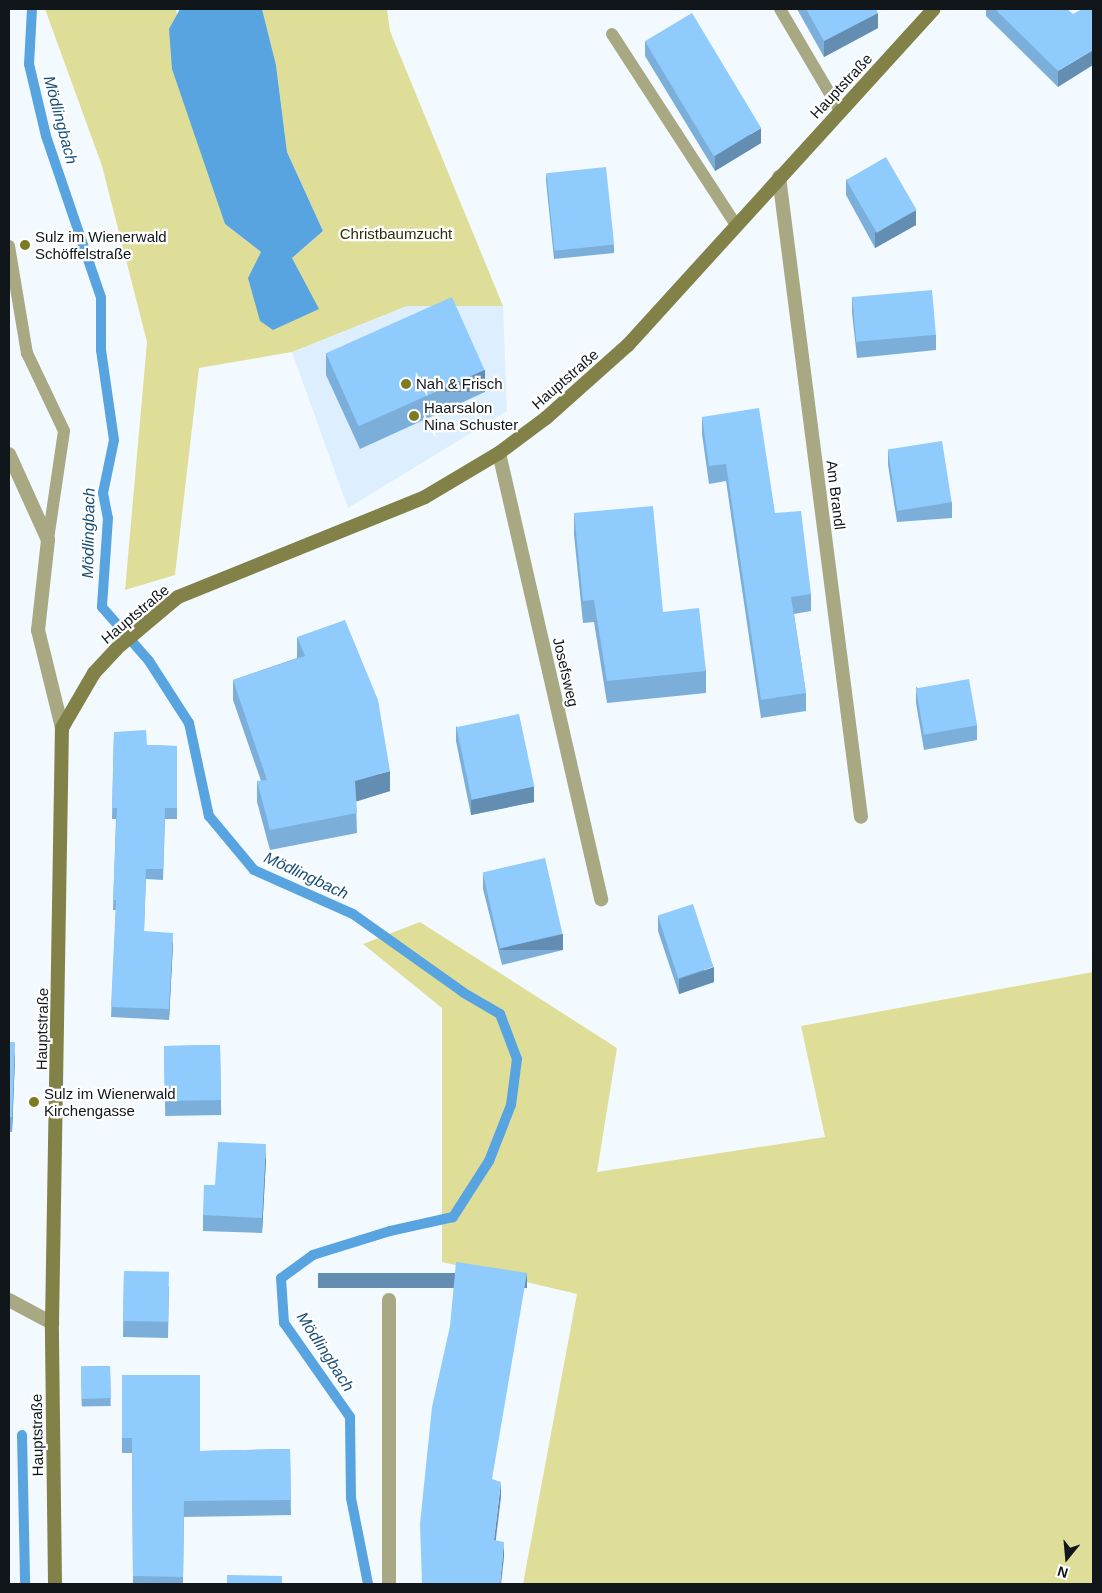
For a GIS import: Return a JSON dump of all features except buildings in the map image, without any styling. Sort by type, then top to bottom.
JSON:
[{"type":"main road","name":"Hauptstraße","points":[[55,1584],[52,1323],[62,728],[94,674],[138,631],[178,596],[424,497],[499,453],[546,418],[628,345],[934,9]]},
{"type":"street","name":"Am Brandl","points":[[779,177],[861,817]]},
{"type":"street","name":"Josefsweg","points":[[499,453],[601,899]]},
{"type":"street","points":[[9,454],[48,540],[38,630],[62,728]]},
{"type":"street","points":[[9,1300],[52,1323]]},
{"type":"street","points":[[389,1300],[389,1584]]},
{"type":"lane","points":[[780,9],[840,111]]},
{"type":"lane","points":[[612,34],[736,225]]},
{"type":"lane","points":[[9,246],[27,353],[64,431],[61,468],[48,540]]},
{"type":"shaded area","points":[[407,306],[503,306],[507,411],[348,508],[292,352]]},
{"type":"green space","name":"Christbaumzucht","points":[[45,9],[180,9],[176,10],[225,224],[261,252],[292,258],[323,231],[287,152],[276,65],[262,9],[387,9],[390,31],[503,306],[407,306],[292,352],[199,368],[175,575],[125,590],[147,342],[102,166]]},
{"type":"green space","points":[[420,922],[617,1048],[597,1172],[825,1137],[801,1026],[1093,972],[1093,1584],[523,1584],[577,1294],[442,1262],[442,1008],[363,944]]},
{"type":"water","points":[[180,9],[262,9],[276,65],[287,152],[323,231],[292,258],[319,309],[273,330],[260,321],[248,278],[261,252],[225,224],[172,69],[169,29]]},
{"type":"waterway","name":"Mödlingbach","points":[[32,9],[29,64],[46,136],[101,298],[101,350],[114,440],[103,493],[108,518],[102,607],[149,661],[189,723],[209,816],[254,870],[353,914],[464,993],[500,1014],[517,1059],[511,1105],[489,1161],[453,1217],[390,1231],[313,1255],[281,1278],[284,1323],[350,1417],[351,1498],[368,1584]]},
{"type":"waterway","points":[[22,1435],[25,1584]]},
{"type":"place","name":"Sulz im Wienerwald Schöffelstraße","points":[[25,245]]},
{"type":"place","name":"Nah & Frisch","points":[[406,384]]},
{"type":"place","name":"Haarsalon Nina Schuster","points":[[414,416]]},
{"type":"place","name":"Sulz im Wienerwald Kirchengasse","points":[[34,1102]]}]
